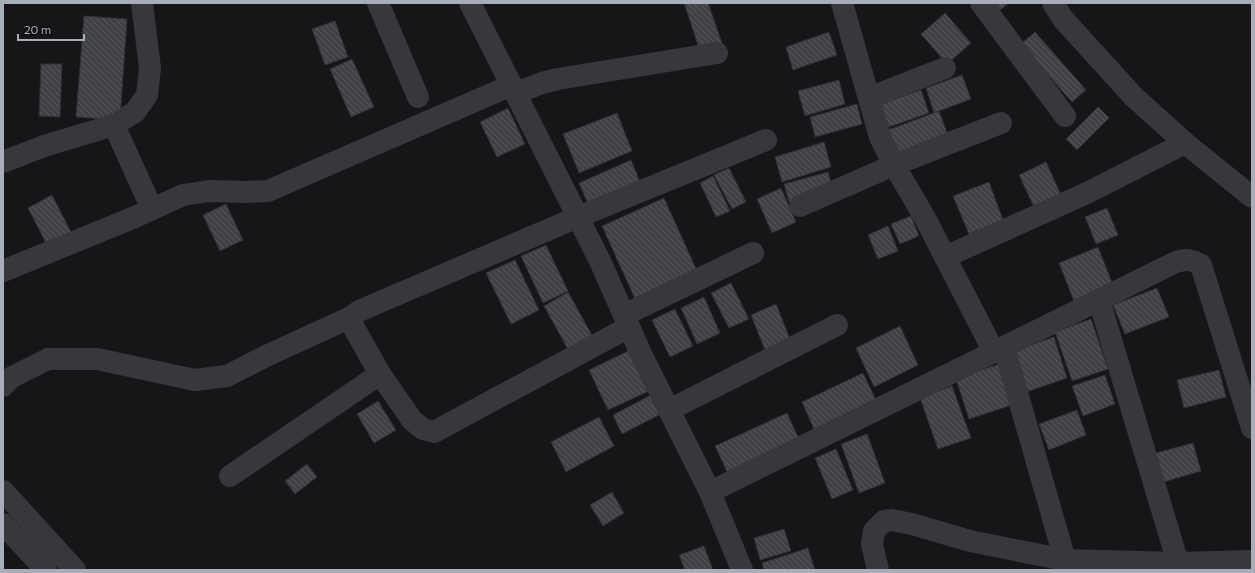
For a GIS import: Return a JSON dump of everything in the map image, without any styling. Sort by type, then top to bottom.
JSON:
[{"type":"street","points":[[3,162],[44,146],[114,125],[135,112],[147,95],[150,68],[142,3]]},
{"type":"street","points":[[378,3],[418,97]]},
{"type":"street","points":[[470,3],[578,217],[669,410],[710,492],[742,570]]},
{"type":"street","points":[[842,3],[880,136],[894,165],[925,218],[945,257],[999,349],[1065,560]]},
{"type":"street","points":[[980,3],[1065,116]]},
{"type":"street","points":[[1053,3],[1063,19],[1134,97],[1185,143],[1252,197]]},
{"type":"street","points":[[3,271],[183,195],[209,191],[268,191],[514,89],[558,79],[717,52]]},
{"type":"street","points":[[869,98],[945,68]]},
{"type":"street","points":[[800,206],[894,165],[1001,123]]},
{"type":"street","points":[[114,125],[152,209]]},
{"type":"street","points":[[3,386],[12,377],[48,359],[97,359],[195,380],[227,376],[359,311],[578,217],[766,140]]},
{"type":"street","points":[[945,257],[1087,193],[1185,143]]},
{"type":"street","points":[[351,316],[353,326],[380,374],[412,420],[423,429],[434,432],[627,321],[753,254]]},
{"type":"street","points":[[710,492],[1185,259],[1192,260],[1201,265],[1252,428]]},
{"type":"street","points":[[1099,300],[1178,563]]},
{"type":"street","points":[[669,410],[837,325]]},
{"type":"street","points":[[230,476],[380,374]]},
{"type":"street","points":[[3,491],[75,570]]},
{"type":"street","points":[[878,570],[872,544],[874,531],[884,521],[892,520],[912,524],[970,541],[1065,560],[1178,563],[1252,561]]},
{"type":"street","points":[[3,524],[46,570]]},
{"type":"building","points":[[684,3],[708,3],[722,43],[700,51]]},
{"type":"building","points":[[994,3],[1009,3],[1000,10]]},
{"type":"building","points":[[945,13],[971,43],[947,64],[921,34]]},
{"type":"building","points":[[84,16],[127,19],[120,120],[76,117]]},
{"type":"building","points":[[335,21],[348,57],[325,65],[312,29]]},
{"type":"building","points":[[829,32],[837,55],[793,70],[786,47]]},
{"type":"building","points":[[1035,32],[1086,90],[1072,102],[1021,44]]},
{"type":"building","points":[[352,59],[374,107],[351,117],[330,69]]},
{"type":"building","points":[[41,64],[62,64],[60,117],[39,116]]},
{"type":"building","points":[[962,75],[971,99],[934,113],[926,88]]},
{"type":"building","points":[[839,80],[845,104],[805,116],[798,91]]},
{"type":"building","points":[[921,90],[929,113],[886,128],[878,105]]},
{"type":"building","points":[[857,104],[862,124],[815,137],[810,117]]},
{"type":"building","points":[[1098,107],[1109,118],[1077,150],[1066,139]]},
{"type":"building","points":[[508,108],[525,144],[497,157],[480,122]]},
{"type":"building","points":[[939,111],[949,138],[898,157],[888,130]]},
{"type":"building","points":[[617,113],[632,151],[579,173],[563,134]]},
{"type":"building","points":[[824,142],[831,167],[782,182],[775,157]]},
{"type":"building","points":[[631,160],[641,184],[589,206],[579,183]]},
{"type":"building","points":[[1046,162],[1061,195],[1034,207],[1019,175]]},
{"type":"building","points":[[729,168],[746,202],[732,209],[714,175]]},
{"type":"building","points":[[828,172],[833,190],[789,202],[784,184]]},
{"type":"building","points":[[713,176],[730,211],[716,217],[700,183]]},
{"type":"building","points":[[989,182],[1003,220],[969,234],[953,196]]},
{"type":"building","points":[[781,188],[796,222],[772,233],[757,199]]},
{"type":"building","points":[[52,195],[72,234],[48,247],[28,208]]},
{"type":"building","points":[[664,198],[698,273],[636,301],[602,226]]},
{"type":"building","points":[[226,204],[243,240],[220,251],[203,215]]},
{"type":"building","points":[[1107,208],[1118,235],[1096,244],[1085,217]]},
{"type":"building","points":[[911,216],[919,236],[900,244],[891,224]]},
{"type":"building","points":[[888,226],[898,251],[878,259],[868,235]]},
{"type":"building","points":[[546,245],[568,291],[543,303],[521,256]]},
{"type":"building","points":[[1098,247],[1113,285],[1074,301],[1059,263]]},
{"type":"building","points":[[515,260],[539,310],[511,324],[486,273]]},
{"type":"building","points":[[731,283],[749,319],[729,328],[711,293]]},
{"type":"building","points":[[1157,288],[1169,317],[1125,334],[1113,305]]},
{"type":"building","points":[[568,292],[593,337],[569,351],[544,306]]},
{"type":"building","points":[[704,297],[720,333],[697,344],[681,308]]},
{"type":"building","points":[[776,304],[792,344],[767,355],[751,315]]},
{"type":"building","points":[[675,309],[693,346],[670,357],[652,320]]},
{"type":"building","points":[[1091,319],[1108,369],[1072,381],[1055,332]]},
{"type":"building","points":[[900,326],[918,365],[874,387],[856,348]]},
{"type":"building","points":[[1054,337],[1067,378],[1026,392],[1013,351]]},
{"type":"building","points":[[630,350],[649,391],[608,410],[589,370]]},
{"type":"building","points":[[1002,363],[1015,404],[969,419],[956,379]]},
{"type":"building","points":[[1219,370],[1226,397],[1184,408],[1177,380]]},
{"type":"building","points":[[863,373],[876,400],[814,429],[802,402]]},
{"type":"building","points":[[1105,375],[1115,404],[1083,416],[1072,386]]},
{"type":"building","points":[[952,386],[971,438],[938,449],[920,398]]},
{"type":"building","points":[[651,395],[661,414],[622,434],[613,415]]},
{"type":"building","points":[[378,401],[396,430],[374,443],[357,414]]},
{"type":"building","points":[[1077,410],[1086,435],[1049,450],[1039,424]]},
{"type":"building","points":[[787,413],[800,441],[728,474],[715,446]]},
{"type":"building","points":[[599,417],[614,446],[566,472],[551,442]]},
{"type":"building","points":[[867,434],[885,483],[859,493],[841,444]]},
{"type":"building","points":[[1193,443],[1201,471],[1160,483],[1152,454]]},
{"type":"building","points":[[836,449],[853,490],[832,499],[815,458]]},
{"type":"building","points":[[307,464],[317,477],[295,494],[285,481]]},
{"type":"building","points":[[612,492],[624,513],[603,526],[590,505]]},
{"type":"building","points":[[784,529],[791,551],[760,560],[754,538]]},
{"type":"building","points":[[704,546],[713,570],[685,570],[679,555]]},
{"type":"building","points":[[808,548],[815,570],[764,570],[762,563]]}]
